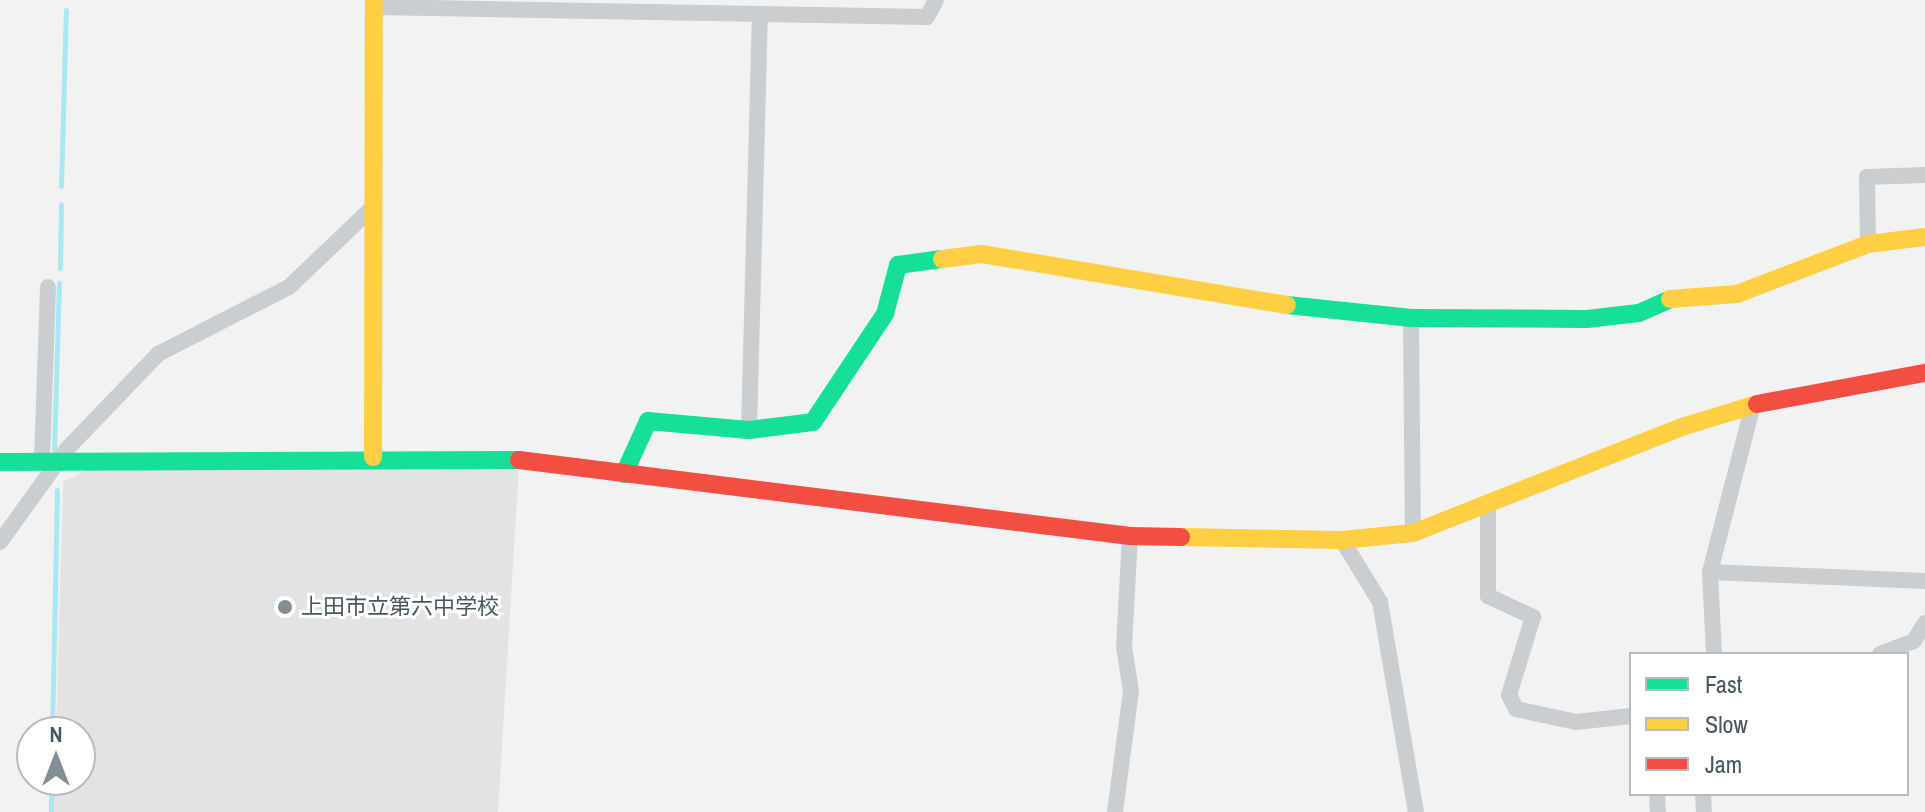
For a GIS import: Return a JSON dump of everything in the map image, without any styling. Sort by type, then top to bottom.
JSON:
[{"type":"street","points":[[373,457],[374,3],[760,17],[927,17],[936,0]]},
{"type":"street","points":[[749,430],[760,17]]},
{"type":"street","points":[[1868,244],[1867,177],[1925,175]]},
{"type":"street","points":[[0,542],[51,459],[158,354],[289,287],[374,206]]},
{"type":"street","points":[[624,474],[648,421],[749,430],[813,422],[885,314],[898,265],[982,254],[1278,304],[1411,318],[1587,319],[1639,313],[1675,297],[1737,294],[1868,244],[1925,237]]},
{"type":"street","points":[[48,287],[51,459]]},
{"type":"street","points":[[1411,318],[1413,533]]},
{"type":"street","points":[[0,462],[373,457],[519,460],[1130,536],[1342,540],[1413,533],[1685,426],[1753,405],[1925,373]]},
{"type":"street","points":[[1714,652],[1710,572],[1753,405]]},
{"type":"street","points":[[1488,505],[1488,596],[1533,617],[1509,695],[1516,709],[1576,722],[1629,716]]},
{"type":"street","points":[[1115,812],[1131,691],[1124,647],[1130,536]]},
{"type":"street","points":[[1342,540],[1380,602],[1416,812]]},
{"type":"street","points":[[1710,572],[1925,581]]},
{"type":"street","points":[[1885,652],[1914,641],[1925,623]]},
{"type":"shaded area","name":"上田市立第六中学校","points":[[519,466],[498,812],[53,812],[54,796],[96,796],[96,716],[56,716],[63,482],[90,468]]},
{"type":"waterway","points":[[61,186],[66,10]]},
{"type":"waterway","points":[[60,268],[61,204]]},
{"type":"waterway","points":[[54,450],[59,283]]},
{"type":"waterway","points":[[52,716],[57,490]]},
{"type":"waterway","points":[[51,796],[51,812]]},
{"type":"traffic: fast","points":[[624,474],[648,421],[749,430],[813,422],[885,314],[898,265],[942,259]]},
{"type":"traffic: fast","points":[[1287,305],[1411,318],[1587,319],[1639,313],[1670,299]]},
{"type":"traffic: fast","points":[[0,462],[519,460]]},
{"type":"traffic: slow","points":[[373,457],[374,0]]},
{"type":"traffic: slow","points":[[1670,299],[1737,294],[1868,244],[1925,237]]},
{"type":"traffic: slow","points":[[942,259],[982,254],[1287,305]]},
{"type":"traffic: slow","points":[[1181,537],[1342,540],[1413,533],[1685,426],[1757,404]]},
{"type":"traffic: jam","points":[[1757,404],[1925,373]]},
{"type":"traffic: jam","points":[[519,460],[1130,536],[1181,537]]},
{"type":"place","name":"上田市立第六中学校","points":[[285,607]]}]
